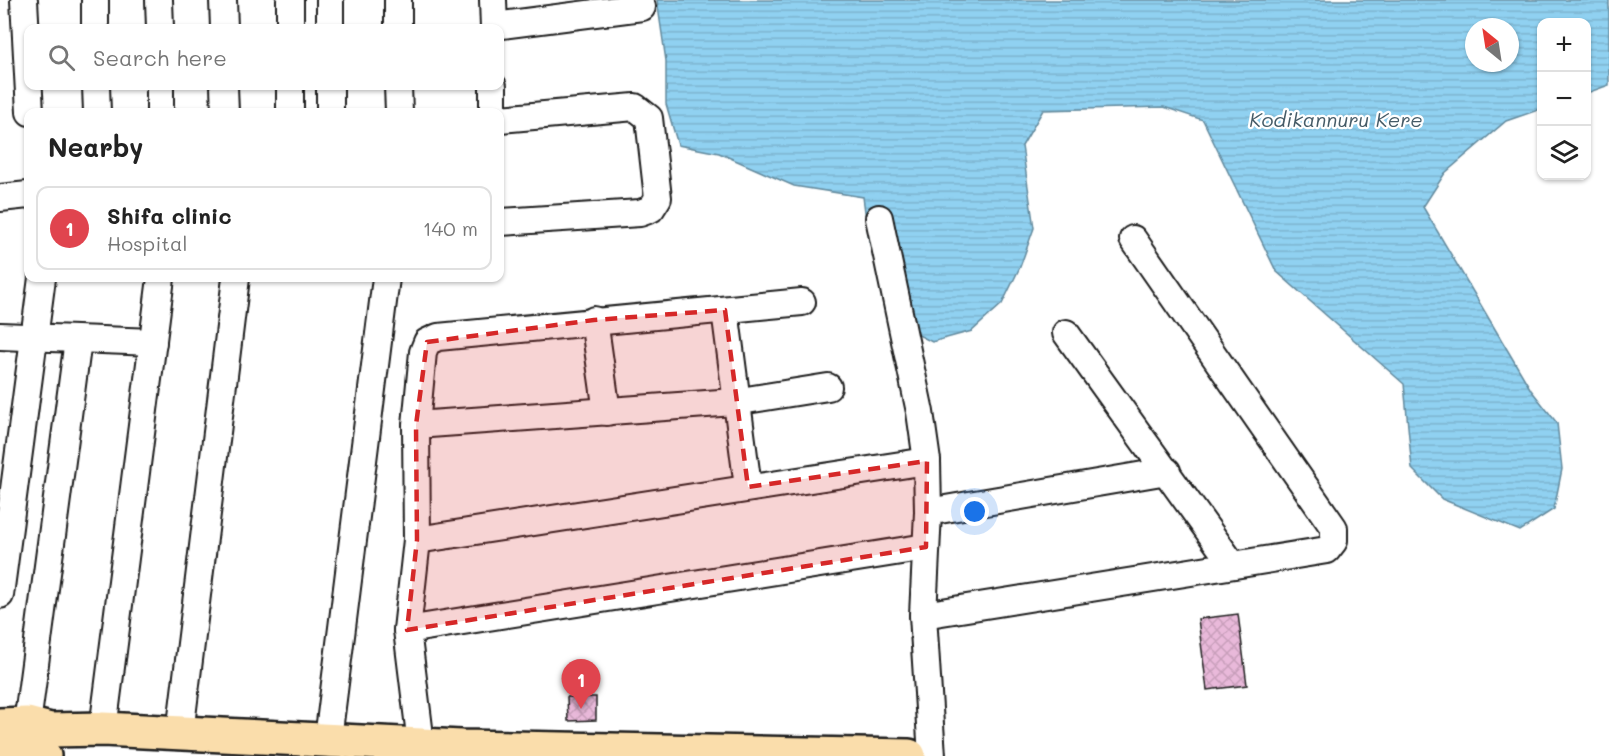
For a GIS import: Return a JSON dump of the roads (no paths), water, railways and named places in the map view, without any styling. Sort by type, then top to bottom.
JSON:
[{"type":"main road","points":[[13,725],[50,730],[103,729],[340,745],[421,744],[909,756]]},
{"type":"main road","points":[[0,755],[44,756]]},
{"type":"street","points":[[24,0],[25,24]]},
{"type":"street","points":[[95,0],[95,24]]},
{"type":"street","points":[[159,0],[160,24]]},
{"type":"street","points":[[223,0],[224,24]]},
{"type":"street","points":[[290,0],[290,24]]},
{"type":"street","points":[[330,0],[330,24]]},
{"type":"street","points":[[398,0],[398,24]]},
{"type":"street","points":[[493,0],[494,24]]},
{"type":"street","points":[[504,26],[642,7]]},
{"type":"street","points":[[29,90],[30,108]]},
{"type":"street","points":[[96,90],[97,108]]},
{"type":"street","points":[[160,90],[160,108]]},
{"type":"street","points":[[224,90],[225,108]]},
{"type":"street","points":[[290,90],[290,108]]},
{"type":"street","points":[[330,90],[330,108]]},
{"type":"street","points":[[398,90],[399,108]]},
{"type":"street","points":[[493,90],[493,108]]},
{"type":"street","points":[[504,119],[635,107],[649,118],[658,198],[651,209],[640,213],[504,222]]},
{"type":"street","points":[[0,198],[24,195]]},
{"type":"street","points":[[879,218],[920,412],[927,461],[928,512],[923,615],[932,756]]},
{"type":"street","points":[[923,615],[1327,550],[1335,541],[1334,528],[1133,239]]},
{"type":"street","points":[[0,595],[42,282]]},
{"type":"street","points":[[103,729],[160,282]]},
{"type":"street","points":[[180,733],[236,282]]},
{"type":"street","points":[[340,745],[386,282]]},
{"type":"street","points":[[421,744],[407,630],[417,540],[416,425],[423,352],[427,342],[438,337],[594,320],[802,302]]},
{"type":"street","points":[[724,310],[734,402],[748,487]]},
{"type":"street","points":[[594,320],[607,412]]},
{"type":"street","points":[[1066,333],[1233,565]]},
{"type":"street","points":[[0,336],[153,342]]},
{"type":"street","points":[[13,725],[78,340]]},
{"type":"street","points":[[416,425],[734,402],[828,387]]},
{"type":"street","points":[[417,540],[927,461]]},
{"type":"street","points":[[928,512],[1167,471]]},
{"type":"street","points":[[407,630],[926,547]]},
{"type":"water","name":"Kodikannuru Kere","points":[[657,0],[1609,0],[1609,85],[1591,92],[1591,18],[1537,18],[1537,110],[1506,121],[1445,173],[1423,207],[1531,390],[1557,423],[1562,469],[1554,509],[1520,531],[1442,499],[1412,469],[1404,384],[1276,271],[1203,120],[1164,107],[1043,110],[1022,146],[1034,228],[1020,267],[1002,304],[972,331],[932,342],[895,323],[869,241],[863,197],[794,186],[719,153],[678,145],[666,104],[666,61]]},
{"type":"place","name":"Shifa clinic","points":[[581,709]]}]
